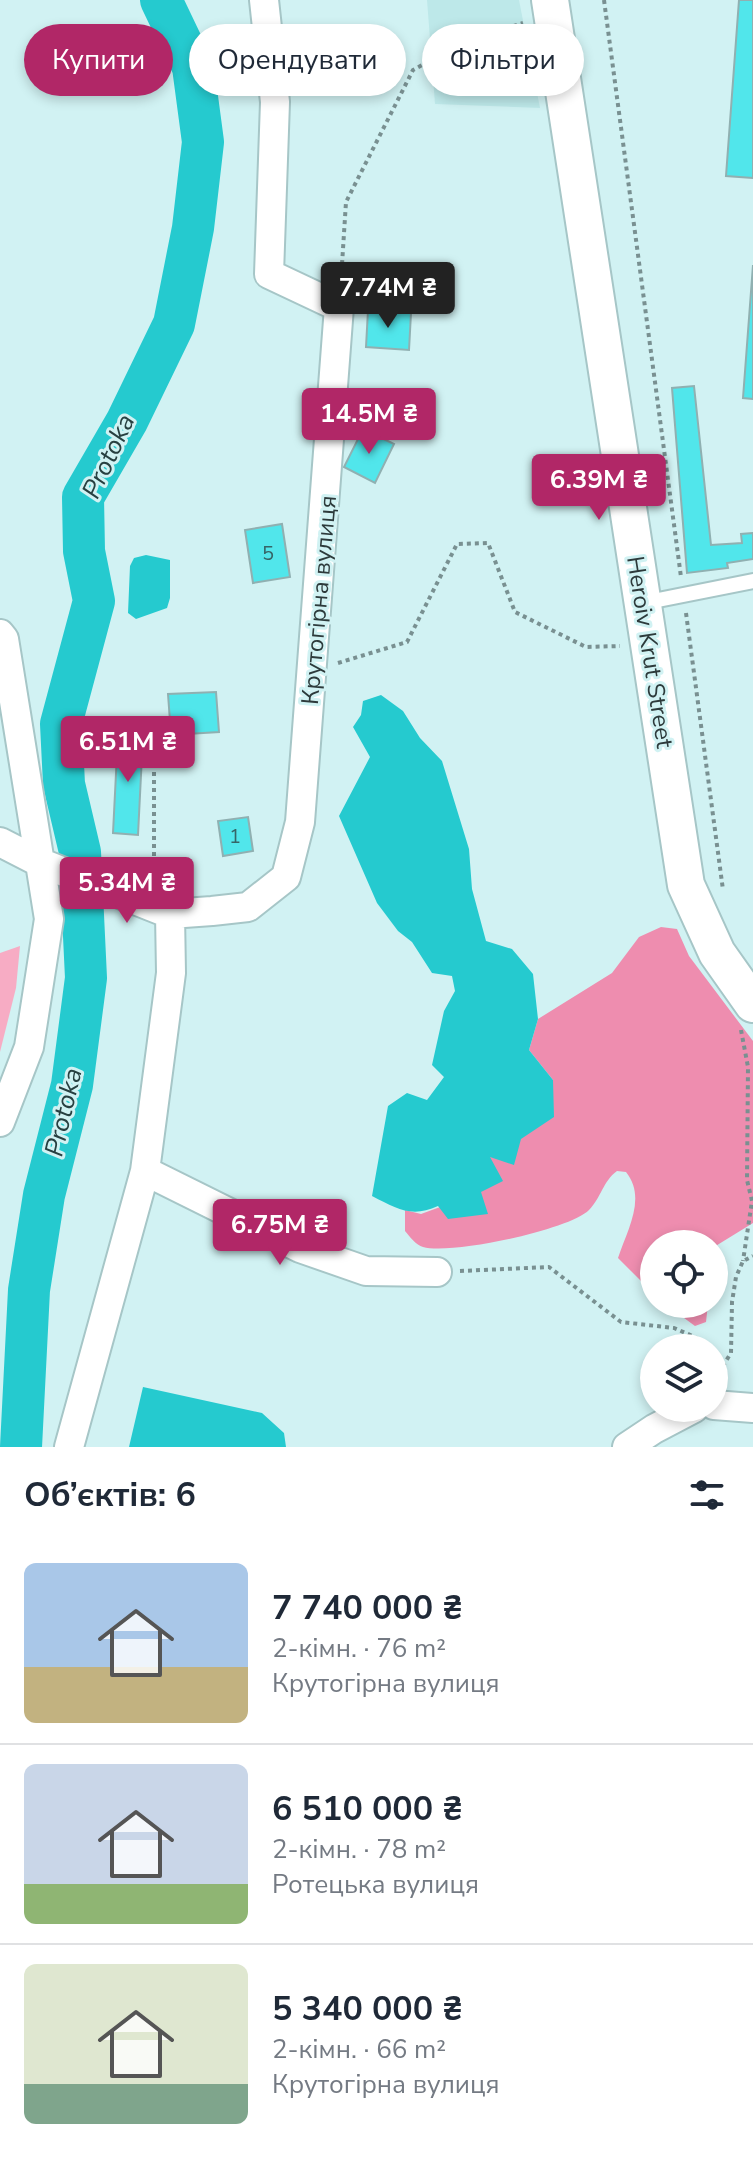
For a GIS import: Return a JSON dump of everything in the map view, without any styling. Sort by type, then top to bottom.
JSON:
[{"type":"street","points":[[264,0],[275,102],[269,274],[339,307]]},
{"type":"street","name":"Heroiv Krut Street","points":[[551,7],[686,885],[747,1015]]},
{"type":"street","name":"Крутогірна вулиця","points":[[170,914],[248,907],[286,877],[300,822],[339,307]]},
{"type":"street","points":[[0,634],[4,639],[21,735],[49,919],[29,1047],[0,1122]]},
{"type":"street","points":[[0,842],[72,876],[170,914],[171,973],[145,1171],[69,1447]]},
{"type":"street","points":[[145,1171],[300,1248],[366,1271],[437,1272]]},
{"type":"street","points":[[728,1406],[753,1408]]},
{"type":"street","points":[[627,1447],[667,1422]]},
{"type":"lane","points":[[642,603],[753,581]]},
{"type":"path","points":[[604,0],[726,900]]},
{"type":"path","points":[[339,307],[346,202],[413,70],[467,41],[551,7]]},
{"type":"path","points":[[313,671],[407,642],[457,544],[488,543],[515,612],[586,647],[648,645]]},
{"type":"path","points":[[154,768],[154,881],[170,914]]},
{"type":"path","points":[[728,1356],[731,1353],[732,1302],[736,1277],[743,1261],[752,1201],[747,1180],[747,1015]]},
{"type":"path","points":[[743,1261],[753,1256]]},
{"type":"path","points":[[437,1272],[549,1267],[621,1322],[674,1328],[688,1334]]},
{"type":"shaded area","points":[[427,0],[519,0],[524,24],[429,24]]},
{"type":"shaded area","points":[[434,96],[538,96],[540,108],[435,104]]},
{"type":"shaded area","points":[[661,927],[677,929],[689,956],[753,1041],[753,1223],[728,1238],[728,1230],[640,1230],[640,1280],[618,1258],[633,1214],[635,1192],[626,1172],[617,1171],[589,1210],[559,1225],[483,1244],[437,1249],[418,1244],[405,1231],[405,1210],[421,1214],[481,1192],[489,1156],[520,1139],[553,1080],[529,1050],[538,1019],[612,973],[639,937]]},
{"type":"shaded area","points":[[20,946],[16,988],[0,1052],[0,953]]},
{"type":"shaded area","points":[[684,1318],[706,1318],[706,1322],[695,1326]]},
{"type":"water","points":[[146,555],[170,560],[170,598],[167,608],[136,619],[128,613],[130,566],[134,558]]},
{"type":"water","points":[[381,695],[403,711],[420,738],[442,761],[469,849],[472,889],[486,941],[512,949],[533,974],[538,1019],[529,1050],[553,1080],[554,1117],[521,1139],[514,1165],[490,1157],[503,1181],[481,1192],[488,1214],[448,1219],[438,1206],[412,1212],[372,1196],[388,1106],[407,1093],[427,1100],[444,1077],[432,1065],[444,1011],[455,991],[452,976],[432,973],[412,942],[398,931],[377,903],[339,816],[370,757],[353,727],[361,715],[363,701]]},
{"type":"water","points":[[143,1387],[262,1413],[284,1433],[286,1447],[129,1447]]},
{"type":"building","points":[[739,0],[753,0],[753,178],[726,176]]},
{"type":"building","points":[[753,265],[753,399],[743,398]]},
{"type":"building","points":[[368,310],[411,313],[409,350],[366,347]]},
{"type":"building","points":[[694,386],[711,545],[742,543],[741,534],[753,533],[753,559],[727,563],[728,568],[687,573],[672,388]]},
{"type":"building","points":[[363,429],[394,444],[375,483],[344,467]]},
{"type":"building","points":[[282,524],[290,577],[253,583],[245,530]]},
{"type":"building","points":[[216,692],[219,732],[171,735],[168,694]]},
{"type":"building","points":[[118,734],[143,735],[138,835],[113,833]]},
{"type":"building","points":[[248,817],[253,851],[223,856],[218,821]]},
{"type":"waterway","name":"Protoka","points":[[21,1447],[29,1290],[44,1195],[72,1085],[86,978],[80,852],[64,784],[61,724],[94,601],[84,551],[83,497],[127,421],[174,324],[193,228],[203,142],[193,67],[161,0]]}]
